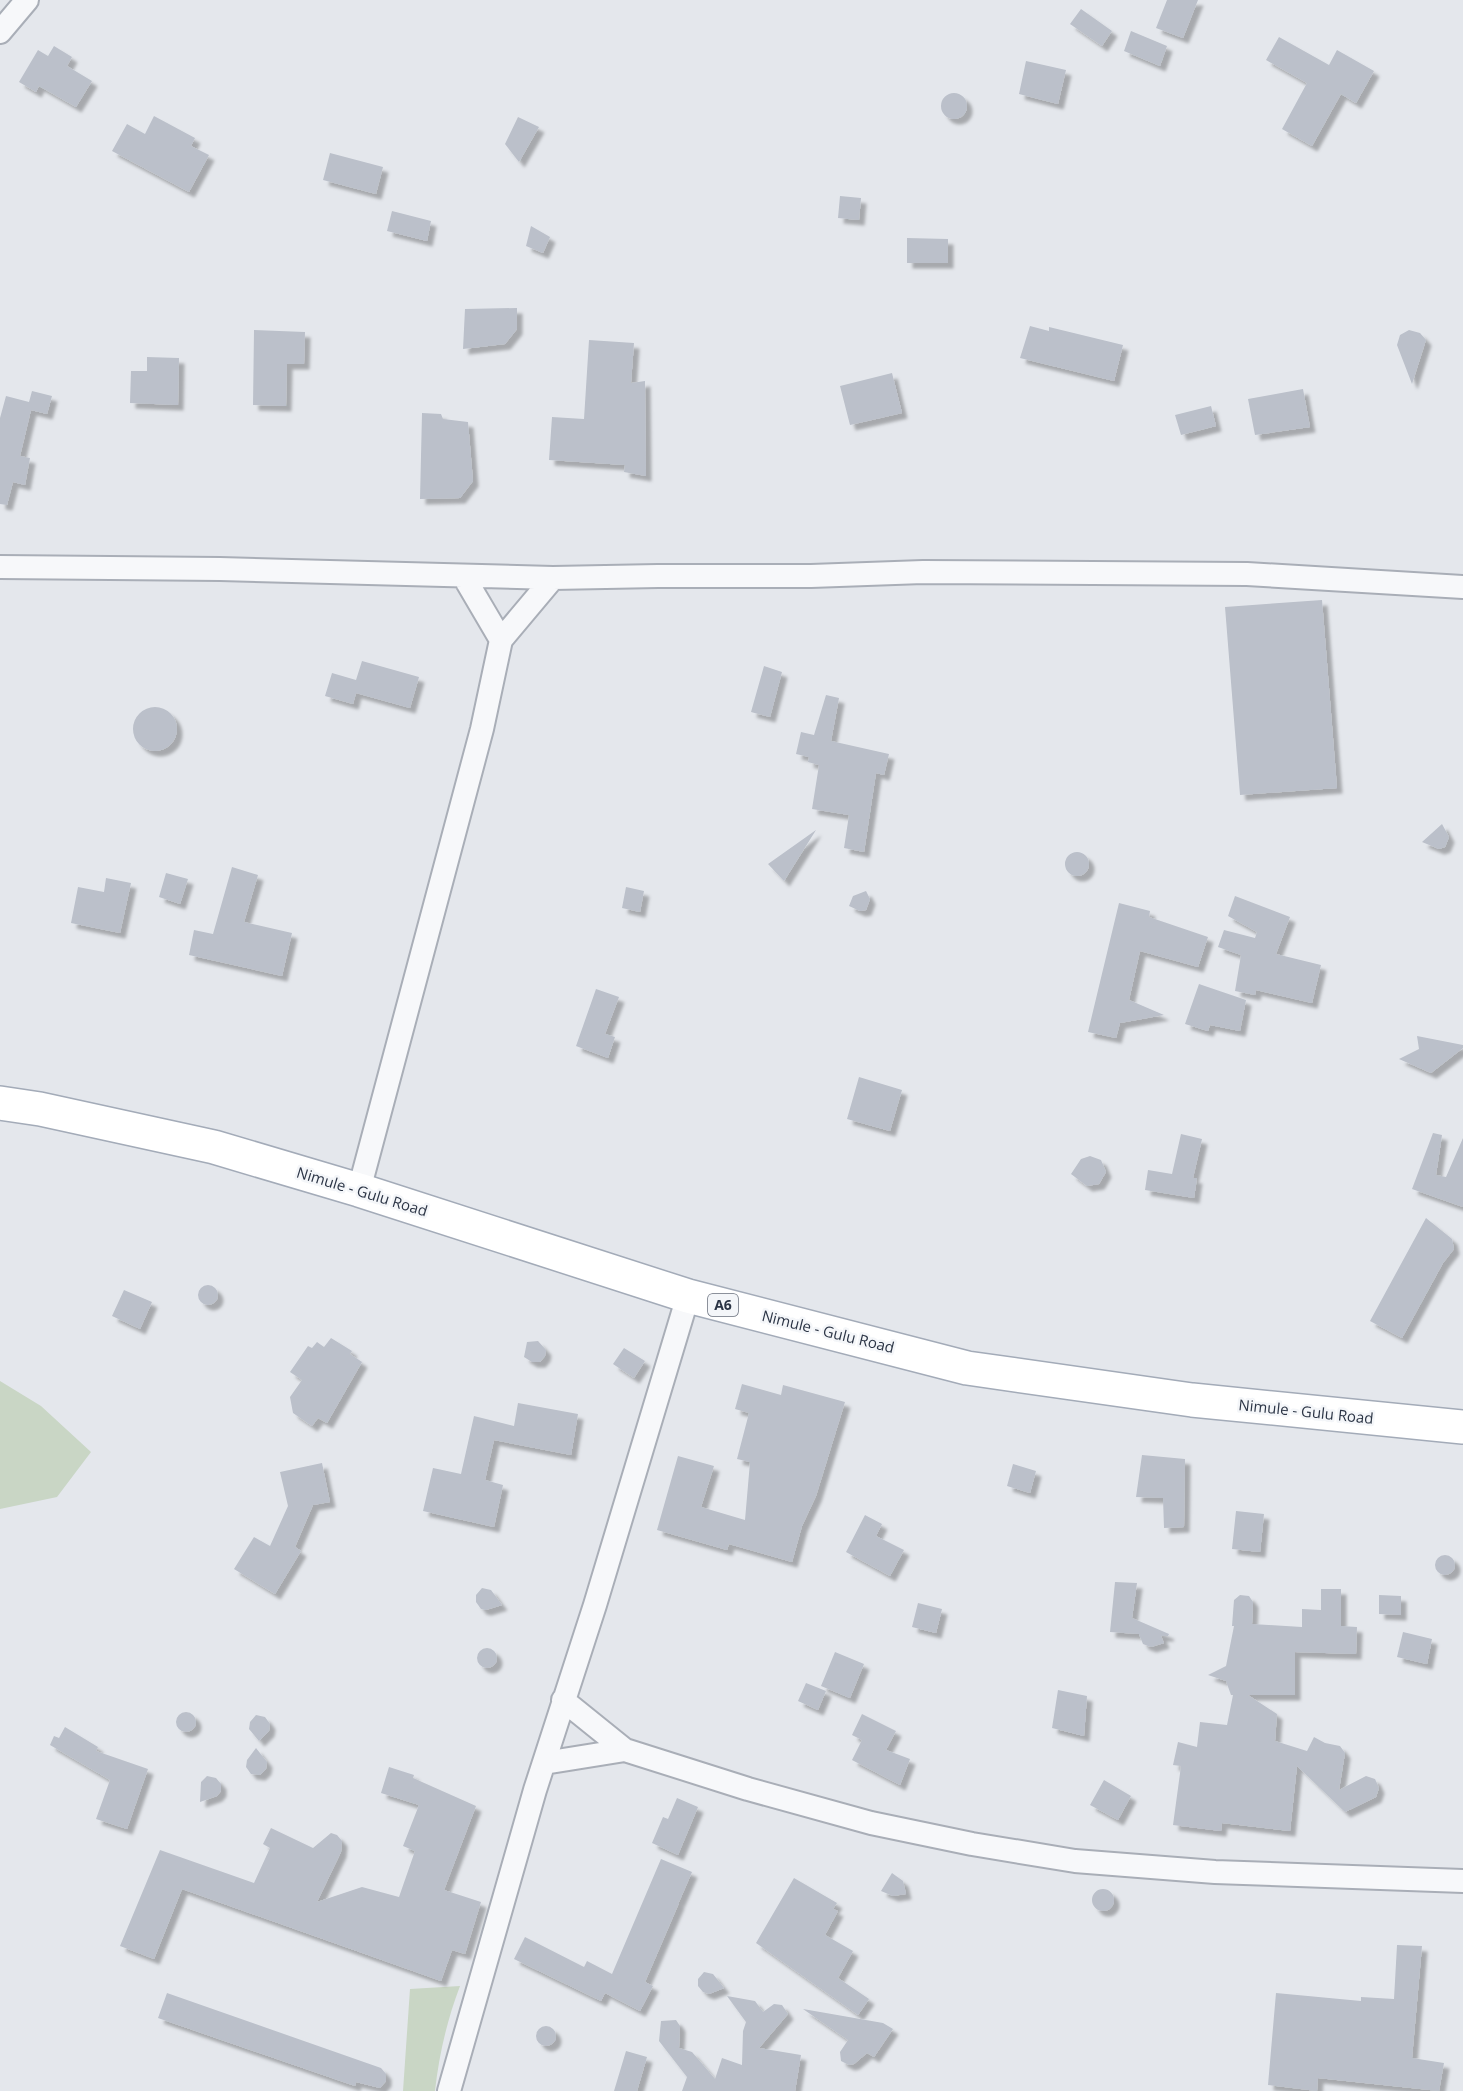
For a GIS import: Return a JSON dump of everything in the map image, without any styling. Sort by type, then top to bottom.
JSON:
[{"type":"main road","name":"Nimule - Gulu Road","points":[[0,1103],[40,1109],[214,1147],[359,1190],[688,1296],[967,1368],[1191,1400],[1463,1427]]},
{"type":"street","points":[[0,32],[27,0]]},
{"type":"street","points":[[0,567],[220,569],[553,578],[1048,572],[1247,574],[1463,587]]},
{"type":"street","points":[[464,577],[501,640]]},
{"type":"street","points":[[359,1190],[482,729],[501,640],[553,578]]},
{"type":"street","points":[[449,2091],[544,1763],[595,1605],[688,1296]]},
{"type":"street","points":[[563,1700],[625,1750],[748,1789],[871,1823],[1075,1861],[1215,1872],[1463,1881]]},
{"type":"street","points":[[544,1763],[625,1750]]},
{"type":"green space","points":[[0,1381],[41,1406],[91,1452],[57,1497],[0,1509]]},
{"type":"green space","points":[[460,1986],[444,2038],[435,2091],[403,2091],[410,1989]]},
{"type":"building","points":[[1167,0],[1198,0],[1183,38],[1156,28]]},
{"type":"building","points":[[1081,9],[1112,31],[1102,46],[1070,24]]},
{"type":"building","points":[[1131,31],[1167,46],[1160,66],[1124,51]]},
{"type":"building","points":[[1279,37],[1329,65],[1337,50],[1374,71],[1356,103],[1341,94],[1312,146],[1282,129],[1307,83],[1266,60]]},
{"type":"building","points":[[54,46],[72,57],[67,66],[92,81],[76,107],[39,86],[36,92],[19,82],[38,50],[48,56]]},
{"type":"building","points":[[1026,61],[1066,70],[1058,104],[1019,94]]},
{"type":"building","points":[[954,93],[963,97],[967,106],[963,115],[954,119],[945,115],[941,106],[945,97]]},
{"type":"building","points":[[154,116],[195,138],[191,146],[209,155],[189,192],[112,151],[127,124],[145,134]]},
{"type":"building","points":[[518,117],[539,127],[519,162],[505,144]]},
{"type":"building","points":[[330,153],[383,167],[376,194],[323,180]]},
{"type":"building","points":[[840,196],[861,198],[859,220],[838,218]]},
{"type":"building","points":[[392,211],[431,221],[427,241],[387,231]]},
{"type":"building","points":[[531,226],[550,237],[543,253],[526,246]]},
{"type":"building","points":[[907,238],[948,239],[948,263],[907,263]]},
{"type":"building","points":[[517,308],[517,329],[505,344],[463,349],[465,309]]},
{"type":"building","points":[[1030,326],[1049,331],[1049,327],[1123,345],[1114,381],[1020,358]]},
{"type":"building","points":[[254,330],[305,332],[304,364],[287,364],[286,406],[253,405]]},
{"type":"building","points":[[1409,330],[1420,333],[1426,340],[1412,384],[1397,345],[1400,335]]},
{"type":"building","points":[[589,340],[634,343],[631,383],[645,381],[646,476],[624,472],[625,465],[549,460],[552,417],[584,419]]},
{"type":"building","points":[[147,357],[179,358],[178,405],[130,403],[131,371],[147,371]]},
{"type":"building","points":[[892,373],[902,413],[850,425],[840,386]]},
{"type":"building","points":[[1303,389],[1310,427],[1255,435],[1248,399]]},
{"type":"building","points":[[32,391],[52,396],[47,414],[31,410],[20,456],[30,458],[25,485],[13,482],[7,505],[0,504],[0,418],[6,396],[29,402]]},
{"type":"building","points":[[1211,406],[1216,426],[1181,435],[1175,415]]},
{"type":"building","points":[[422,413],[441,414],[443,419],[468,422],[473,481],[460,498],[420,499]]},
{"type":"building","points":[[1322,600],[1337,788],[1240,795],[1225,607]]},
{"type":"building","points":[[362,661],[419,677],[410,708],[356,693],[353,704],[325,696],[332,673],[356,680]]},
{"type":"building","points":[[764,666],[782,672],[770,717],[751,712]]},
{"type":"building","points":[[826,695],[839,698],[831,741],[889,754],[884,775],[876,773],[864,852],[844,848],[849,815],[812,809],[819,765],[808,762],[809,757],[796,754],[801,732],[814,735]]},
{"type":"building","points":[[155,707],[171,713],[177,729],[171,745],[155,751],[139,745],[133,729],[139,713]]},
{"type":"building","points":[[1442,824],[1449,837],[1445,847],[1439,849],[1422,842]]},
{"type":"building","points":[[816,830],[784,881],[768,864]]},
{"type":"building","points":[[1077,852],[1082,853],[1088,859],[1088,869],[1082,875],[1077,876],[1072,875],[1066,869],[1065,864],[1066,859],[1072,853]]},
{"type":"building","points":[[232,867],[258,875],[244,922],[292,933],[282,976],[189,955],[194,930],[213,934]]},
{"type":"building","points":[[166,873],[188,879],[180,904],[159,897]]},
{"type":"building","points":[[106,878],[131,883],[120,933],[71,923],[78,887],[104,892]]},
{"type":"building","points":[[626,887],[644,891],[640,912],[622,908]]},
{"type":"building","points":[[866,891],[870,899],[866,910],[860,911],[849,906],[853,896]]},
{"type":"building","points":[[1235,896],[1290,917],[1276,954],[1321,965],[1312,1003],[1256,990],[1255,995],[1235,991],[1241,955],[1218,947],[1224,930],[1255,938],[1257,932],[1228,916]]},
{"type":"building","points":[[1119,903],[1150,911],[1149,917],[1208,937],[1198,967],[1140,951],[1129,1000],[1164,1015],[1120,1023],[1116,1038],[1088,1032]]},
{"type":"building","points":[[1199,984],[1246,1000],[1240,1031],[1210,1025],[1208,1031],[1185,1024]]},
{"type":"building","points":[[596,989],[619,997],[605,1034],[615,1037],[608,1058],[576,1046]]},
{"type":"building","points":[[1417,1036],[1463,1045],[1463,1048],[1431,1073],[1399,1059],[1419,1049]]},
{"type":"building","points":[[859,1077],[902,1090],[890,1131],[847,1119]]},
{"type":"building","points":[[1433,1133],[1442,1135],[1436,1175],[1446,1177],[1463,1138],[1463,1207],[1412,1189]]},
{"type":"building","points":[[1181,1134],[1202,1139],[1193,1178],[1197,1178],[1194,1198],[1145,1190],[1148,1170],[1172,1174]]},
{"type":"building","points":[[1090,1156],[1101,1160],[1106,1172],[1099,1184],[1087,1186],[1071,1174],[1081,1159]]},
{"type":"building","points":[[1426,1218],[1452,1239],[1454,1249],[1443,1263],[1402,1338],[1370,1321]]},
{"type":"building","points":[[204,1285],[212,1285],[218,1291],[218,1299],[212,1305],[204,1305],[198,1299],[198,1291]]},
{"type":"building","points":[[124,1290],[152,1302],[140,1329],[112,1316]]},
{"type":"building","points":[[331,1338],[352,1351],[350,1354],[362,1362],[327,1423],[318,1418],[312,1426],[293,1413],[290,1397],[302,1380],[290,1372],[308,1346],[312,1348],[317,1342],[324,1347]]},
{"type":"building","points":[[538,1341],[546,1350],[545,1356],[540,1362],[532,1362],[524,1357],[527,1342]]},
{"type":"building","points":[[624,1348],[645,1361],[634,1378],[613,1364]]},
{"type":"building","points":[[742,1384],[781,1395],[783,1385],[845,1402],[816,1496],[802,1526],[792,1562],[729,1544],[727,1550],[657,1530],[678,1456],[714,1466],[701,1507],[745,1520],[750,1462],[737,1459],[749,1413],[735,1409]]},
{"type":"building","points":[[518,1403],[578,1414],[571,1455],[494,1440],[485,1480],[503,1485],[494,1527],[423,1511],[433,1468],[461,1474],[474,1416],[514,1426]]},
{"type":"building","points":[[1142,1455],[1185,1459],[1184,1527],[1164,1528],[1163,1498],[1136,1497]]},
{"type":"building","points":[[322,1463],[330,1502],[313,1505],[295,1547],[301,1551],[275,1594],[234,1569],[254,1537],[270,1546],[288,1506],[280,1472]]},
{"type":"building","points":[[1013,1464],[1036,1471],[1030,1493],[1007,1486]]},
{"type":"building","points":[[1236,1511],[1264,1514],[1260,1552],[1232,1549]]},
{"type":"building","points":[[865,1515],[882,1524],[876,1536],[904,1550],[890,1576],[846,1552]]},
{"type":"building","points":[[1441,1555],[1449,1555],[1455,1561],[1455,1569],[1449,1575],[1441,1575],[1435,1569],[1435,1561]]},
{"type":"building","points":[[1115,1582],[1137,1583],[1132,1618],[1169,1634],[1161,1636],[1164,1643],[1151,1647],[1143,1644],[1139,1634],[1110,1632]]},
{"type":"building","points":[[482,1588],[491,1590],[502,1605],[486,1610],[481,1609],[476,1602],[476,1595]]},
{"type":"building","points":[[1321,1589],[1341,1589],[1341,1626],[1357,1627],[1356,1654],[1295,1652],[1295,1695],[1248,1695],[1277,1714],[1275,1741],[1307,1751],[1314,1737],[1325,1743],[1340,1746],[1345,1753],[1339,1790],[1366,1776],[1375,1779],[1379,1788],[1376,1797],[1345,1812],[1297,1766],[1290,1831],[1222,1823],[1221,1831],[1173,1825],[1181,1766],[1173,1765],[1178,1742],[1197,1747],[1200,1722],[1227,1725],[1233,1695],[1226,1681],[1208,1675],[1226,1666],[1234,1626],[1232,1626],[1234,1600],[1240,1595],[1249,1596],[1253,1602],[1252,1624],[1302,1627],[1302,1609],[1321,1610]]},
{"type":"building","points":[[1379,1595],[1401,1596],[1401,1615],[1379,1614]]},
{"type":"building","points":[[918,1603],[942,1609],[936,1633],[912,1627]]},
{"type":"building","points":[[1403,1632],[1432,1639],[1427,1664],[1397,1657]]},
{"type":"building","points":[[483,1648],[491,1648],[497,1654],[497,1662],[491,1668],[483,1668],[477,1662],[477,1654]]},
{"type":"building","points":[[835,1652],[864,1664],[850,1698],[821,1686]]},
{"type":"building","points":[[806,1683],[826,1691],[818,1710],[798,1701]]},
{"type":"building","points":[[1058,1690],[1087,1696],[1084,1736],[1052,1728]]},
{"type":"building","points":[[182,1712],[190,1712],[196,1718],[196,1726],[190,1732],[182,1732],[176,1726],[176,1718]]},
{"type":"building","points":[[862,1714],[896,1731],[886,1750],[910,1759],[900,1785],[852,1760],[862,1740],[852,1735]]},
{"type":"building","points":[[256,1715],[265,1717],[270,1724],[269,1731],[259,1741],[249,1729],[250,1722]]},
{"type":"building","points":[[65,1727],[98,1747],[96,1751],[148,1769],[127,1829],[96,1819],[110,1780],[50,1745],[54,1736],[59,1738]]},
{"type":"building","points":[[256,1748],[267,1762],[266,1769],[260,1775],[251,1774],[246,1767],[247,1760]]},
{"type":"building","points":[[389,1767],[414,1775],[413,1778],[476,1806],[444,1890],[481,1902],[465,1954],[452,1950],[441,1981],[182,1889],[154,1959],[120,1946],[160,1850],[254,1883],[270,1848],[263,1844],[271,1828],[313,1848],[331,1833],[337,1835],[342,1841],[341,1852],[317,1902],[362,1887],[399,1897],[415,1851],[403,1846],[419,1805],[381,1793]]},
{"type":"building","points":[[207,1776],[216,1778],[221,1784],[221,1791],[217,1796],[200,1802],[201,1782]]},
{"type":"building","points":[[1104,1780],[1131,1796],[1118,1820],[1090,1805]]},
{"type":"building","points":[[677,1798],[698,1807],[678,1855],[652,1843],[663,1817],[668,1819]]},
{"type":"building","points":[[661,1859],[692,1872],[679,1902],[676,1899],[679,1903],[645,1982],[653,1986],[640,2011],[605,1993],[601,2001],[514,1959],[525,1937],[584,1967],[587,1961],[612,1974]]},
{"type":"building","points":[[892,1873],[903,1881],[906,1894],[893,1896],[881,1891]]},
{"type":"building","points":[[794,1878],[837,1903],[833,1909],[838,1911],[825,1935],[853,1951],[838,1978],[869,1999],[858,2015],[756,1943]]},
{"type":"building","points":[[1103,1889],[1111,1892],[1114,1900],[1111,1908],[1103,1911],[1095,1908],[1092,1900],[1095,1892]]},
{"type":"building","points":[[1397,1945],[1422,1946],[1412,2058],[1444,2063],[1439,2091],[1318,2078],[1317,2091],[1268,2085],[1276,1993],[1361,2001],[1361,1997],[1394,1999]]},
{"type":"building","points":[[704,1972],[713,1974],[724,1988],[709,1994],[703,1992],[698,1986],[698,1979]]},
{"type":"building","points":[[167,1993],[381,2068],[386,2074],[386,2081],[380,2088],[356,2082],[355,2086],[158,2018]]},
{"type":"building","points":[[727,1996],[755,2001],[763,2012],[774,2004],[782,2005],[788,2014],[759,2048],[801,2055],[795,2091],[682,2091],[687,2077],[659,2041],[661,2021],[676,2020],[680,2026],[679,2048],[692,2052],[715,2079],[722,2058],[742,2065],[743,2031],[746,2022]]},
{"type":"building","points":[[803,2009],[883,2023],[893,2029],[874,2057],[867,2053],[854,2064],[849,2065],[841,2061],[840,2052],[848,2040]]},
{"type":"building","points":[[546,2026],[553,2029],[556,2036],[553,2043],[546,2046],[539,2043],[536,2036],[539,2029]]},
{"type":"building","points":[[626,2051],[647,2057],[637,2091],[614,2091]]}]
